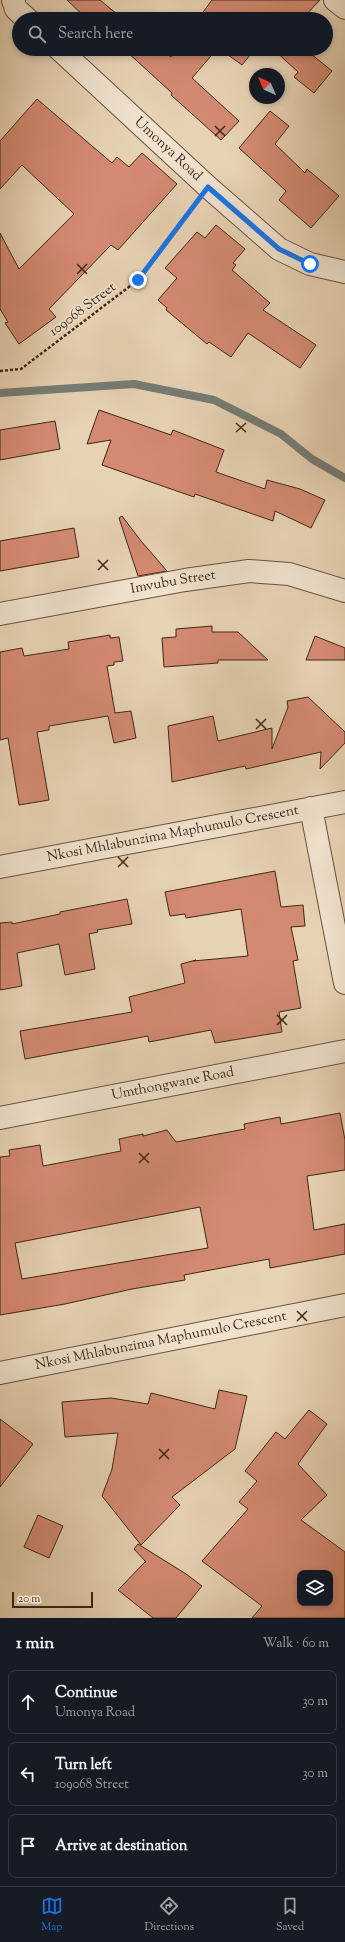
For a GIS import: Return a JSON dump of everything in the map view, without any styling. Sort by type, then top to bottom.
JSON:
[{"type":"street","points":[[13,0],[16,9],[19,12]]},
{"type":"street","points":[[335,0],[345,8]]},
{"type":"street","name":"Umonya Road","points":[[67,56],[208,187],[279,249],[310,264],[345,272]]},
{"type":"street","name":"Imvubu Street","points":[[0,614],[185,580],[249,571],[288,574],[345,591]]},
{"type":"street","name":"Nkosi Mhlabunzima Maphumulo Crescent","points":[[0,867],[345,802]]},
{"type":"street","points":[[311,808],[345,983]]},
{"type":"street","name":"Umthongwane Road","points":[[0,1118],[345,1051]]},
{"type":"street","name":"Nkosi Mhlabunzima Maphumulo Crescent","points":[[0,1373],[345,1305]]},
{"type":"path","name":"109068 Street","points":[[0,371],[21,369],[138,280],[208,187]]},
{"type":"building","points":[[67,0],[100,0],[115,12],[80,12]]},
{"type":"building","points":[[212,0],[320,0],[309,12],[203,12]]},
{"type":"building","points":[[131,56],[211,56],[192,78],[239,121],[221,140],[171,95],[172,93]]},
{"type":"building","points":[[230,56],[249,56],[242,65]]},
{"type":"building","points":[[281,56],[314,56],[332,71],[314,93],[294,77],[298,72]]},
{"type":"building","points":[[37,99],[112,163],[117,157],[129,167],[142,153],[177,184],[118,250],[111,245],[49,309],[56,317],[19,344],[5,323],[8,322],[0,309],[0,233],[19,269],[74,214],[22,165],[0,189],[0,141]]},
{"type":"building","points":[[270,111],[289,126],[275,144],[305,173],[307,169],[339,196],[311,228],[279,200],[286,191],[239,148]]},
{"type":"building","points":[[216,225],[245,249],[233,263],[236,265],[232,270],[270,303],[263,310],[316,345],[300,368],[248,333],[231,357],[209,342],[207,344],[166,310],[167,308],[158,300],[177,278],[165,268],[197,232],[205,238]]},
{"type":"building","points":[[99,410],[171,435],[173,430],[224,450],[216,472],[265,489],[267,480],[300,489],[325,500],[311,528],[275,511],[273,521],[195,494],[194,497],[102,465],[111,440],[87,444]]},
{"type":"building","points":[[55,421],[60,449],[0,460],[0,430]]},
{"type":"building","points":[[122,516],[167,571],[138,576],[119,518]]},
{"type":"building","points":[[74,528],[79,557],[0,571],[0,541]]},
{"type":"building","points":[[212,626],[212,632],[238,632],[268,660],[218,660],[218,663],[164,667],[162,638],[176,637],[176,629]]},
{"type":"building","points":[[110,635],[110,638],[119,637],[123,661],[114,662],[114,665],[107,666],[115,713],[131,711],[136,738],[114,743],[108,716],[49,726],[49,730],[37,732],[49,800],[19,805],[8,738],[0,740],[0,652],[22,648],[24,656],[69,649],[68,642]]},
{"type":"building","points":[[315,636],[345,648],[345,660],[306,660]]},
{"type":"building","points":[[308,697],[345,732],[345,743],[320,769],[321,752],[246,769],[245,766],[172,782],[168,726],[213,716],[218,741],[272,728],[272,749],[288,707],[287,701]]},
{"type":"building","points":[[275,871],[281,907],[303,905],[305,926],[291,927],[298,960],[293,961],[301,1008],[279,1012],[282,1032],[215,1043],[211,1030],[149,1042],[148,1036],[25,1059],[20,1031],[132,1012],[129,997],[185,983],[181,964],[196,960],[193,961],[248,956],[241,909],[186,918],[185,914],[170,916],[165,892]]},
{"type":"building","points":[[127,899],[132,924],[97,930],[98,932],[89,934],[95,969],[65,975],[59,944],[17,953],[22,986],[0,990],[0,923],[12,922],[12,924],[60,914],[60,912]]},
{"type":"building","points":[[340,1113],[345,1140],[345,1170],[307,1176],[314,1230],[345,1224],[345,1254],[270,1268],[269,1259],[184,1275],[185,1280],[132,1289],[65,1304],[0,1315],[0,1157],[10,1156],[9,1150],[40,1145],[43,1166],[121,1151],[119,1139],[143,1134],[143,1136],[167,1130],[176,1142],[245,1129],[244,1124],[280,1117],[281,1124]],"holes":[[[200,1207],[208,1248],[22,1279],[15,1243]]]},
{"type":"building","points":[[219,1390],[247,1396],[235,1449],[172,1497],[180,1505],[141,1545],[102,1496],[112,1469],[118,1433],[65,1437],[62,1402],[111,1398],[148,1404],[151,1393],[215,1409]]},
{"type":"building","points":[[309,1410],[327,1424],[298,1464],[327,1495],[301,1520],[345,1552],[345,1618],[252,1618],[262,1606],[202,1561],[248,1509],[239,1502],[257,1481],[245,1471],[276,1432],[285,1439]]},
{"type":"building","points":[[0,1419],[33,1444],[0,1487]]},
{"type":"building","points":[[38,1515],[63,1526],[49,1558],[24,1547]]},
{"type":"building","points":[[138,1544],[186,1574],[202,1586],[176,1618],[153,1618],[118,1590],[146,1562],[134,1549]]},
{"type":"waterway","points":[[0,393],[134,384],[214,400],[281,434],[312,459],[345,478]]},
{"type":"route","points":[[138,280],[208,187],[279,249],[310,264]]}]
